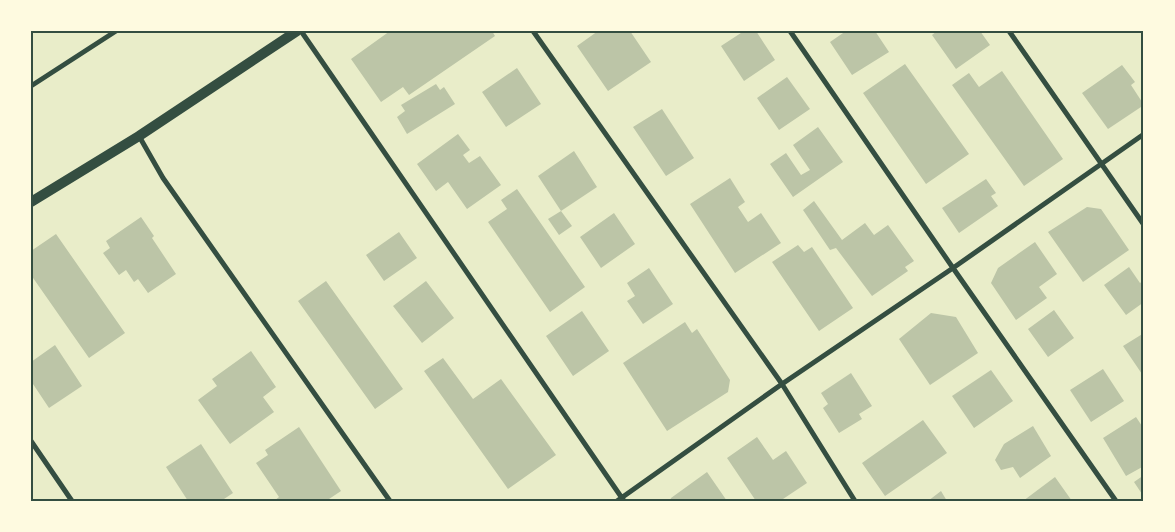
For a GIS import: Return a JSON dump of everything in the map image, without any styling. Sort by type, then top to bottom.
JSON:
[{"type":"main road","points":[[31,202],[139,136],[299,31]]},
{"type":"street","points":[[31,86],[116,31]]},
{"type":"street","points":[[299,31],[621,500],[782,384],[1144,134]]},
{"type":"street","points":[[533,31],[782,384],[855,501]]},
{"type":"street","points":[[790,31],[952,268],[1116,501]]},
{"type":"street","points":[[1009,31],[1144,225]]},
{"type":"street","points":[[139,136],[163,178],[390,501]]},
{"type":"street","points":[[31,441],[72,501]]},
{"type":"building","points":[[390,31],[492,31],[495,36],[409,95],[403,87],[381,102],[351,59]]},
{"type":"building","points":[[598,31],[630,31],[651,62],[608,91],[577,46]]},
{"type":"building","points":[[744,31],[756,31],[775,60],[744,81],[721,46]]},
{"type":"building","points":[[846,31],[875,31],[889,52],[852,75],[830,42]]},
{"type":"building","points":[[937,31],[980,31],[990,45],[956,69],[932,35]]},
{"type":"building","points":[[905,64],[969,154],[926,184],[863,93]]},
{"type":"building","points":[[1122,65],[1135,82],[1131,85],[1144,105],[1108,129],[1082,93]]},
{"type":"building","points":[[517,68],[541,104],[506,127],[482,92]]},
{"type":"building","points":[[1002,71],[1063,159],[1024,186],[952,85],[969,73],[979,87]]},
{"type":"building","points":[[787,77],[810,109],[779,130],[757,98]]},
{"type":"building","points":[[436,84],[440,90],[444,87],[455,104],[407,134],[397,117],[405,111],[401,105]]},
{"type":"building","points":[[662,109],[694,158],[666,176],[633,127]]},
{"type":"building","points":[[818,127],[843,162],[793,197],[770,164],[786,153],[801,175],[810,170],[793,145]]},
{"type":"building","points":[[458,134],[470,150],[463,155],[469,163],[480,156],[501,185],[467,209],[448,182],[436,191],[417,164]]},
{"type":"building","points":[[574,151],[597,187],[561,211],[538,176]]},
{"type":"building","points":[[730,178],[745,202],[738,207],[748,222],[761,213],[781,243],[735,273],[690,204]]},
{"type":"building","points":[[986,179],[996,193],[991,196],[998,206],[959,233],[942,208]]},
{"type":"building","points":[[517,189],[585,287],[550,312],[488,222],[507,209],[501,200]]},
{"type":"building","points":[[814,201],[842,240],[865,223],[874,235],[888,225],[914,261],[905,267],[908,271],[872,296],[836,248],[830,250],[803,210]]},
{"type":"building","points":[[1087,207],[1101,209],[1129,250],[1083,282],[1048,232]]},
{"type":"building","points":[[561,211],[572,226],[559,235],[548,219]]},
{"type":"building","points":[[614,213],[635,244],[601,268],[580,237]]},
{"type":"building","points":[[141,217],[154,236],[152,238],[176,274],[148,293],[138,279],[134,282],[126,270],[119,275],[103,253],[110,248],[106,241]]},
{"type":"building","points":[[399,232],[417,258],[384,281],[366,255]]},
{"type":"building","points":[[56,234],[125,333],[89,358],[31,275],[31,251]]},
{"type":"building","points":[[1035,242],[1057,274],[1039,287],[1047,298],[1016,320],[991,283],[998,268]]},
{"type":"building","points":[[798,245],[804,252],[812,247],[853,308],[819,331],[772,262]]},
{"type":"building","points":[[1129,267],[1140,283],[1144,280],[1144,302],[1126,315],[1104,285]]},
{"type":"building","points":[[649,268],[673,304],[643,324],[627,301],[635,296],[627,283]]},
{"type":"building","points":[[326,281],[403,389],[375,409],[298,301]]},
{"type":"building","points":[[426,281],[454,318],[422,343],[393,306]]},
{"type":"building","points":[[1054,310],[1074,338],[1048,357],[1028,329]]},
{"type":"building","points":[[582,311],[609,351],[573,376],[546,336]]},
{"type":"building","points":[[931,313],[956,317],[978,353],[930,385],[899,339]]},
{"type":"building","points":[[685,322],[692,333],[697,329],[730,380],[728,392],[667,431],[623,363]]},
{"type":"building","points":[[1144,333],[1144,377],[1123,346]]},
{"type":"building","points":[[55,345],[82,386],[49,408],[31,381],[31,362]]},
{"type":"building","points":[[251,351],[276,387],[263,397],[274,412],[230,444],[198,400],[217,386],[212,379]]},
{"type":"building","points":[[443,358],[473,399],[501,379],[556,455],[508,489],[424,371]]},
{"type":"building","points":[[1103,369],[1124,401],[1091,422],[1070,390]]},
{"type":"building","points":[[991,370],[1013,401],[974,428],[952,396]]},
{"type":"building","points":[[851,373],[872,406],[859,414],[862,419],[839,433],[823,408],[828,404],[821,393]]},
{"type":"building","points":[[1136,417],[1144,429],[1144,466],[1126,476],[1103,438]]},
{"type":"building","points":[[923,420],[947,453],[885,496],[862,463]]},
{"type":"building","points":[[1033,426],[1051,456],[1020,478],[1013,467],[1001,470],[995,460],[1004,444]]},
{"type":"building","points":[[299,427],[341,491],[326,501],[274,501],[279,497],[256,463],[268,455],[265,450]]},
{"type":"building","points":[[757,437],[773,460],[786,451],[807,483],[780,501],[756,501],[727,458]]},
{"type":"building","points":[[201,444],[233,493],[221,501],[188,501],[166,467]]},
{"type":"building","points":[[707,472],[727,501],[670,501],[671,498]]},
{"type":"building","points":[[1144,475],[1144,497],[1134,482]]},
{"type":"building","points":[[1055,477],[1072,501],[1023,501]]},
{"type":"building","points":[[941,491],[947,501],[928,501]]}]
